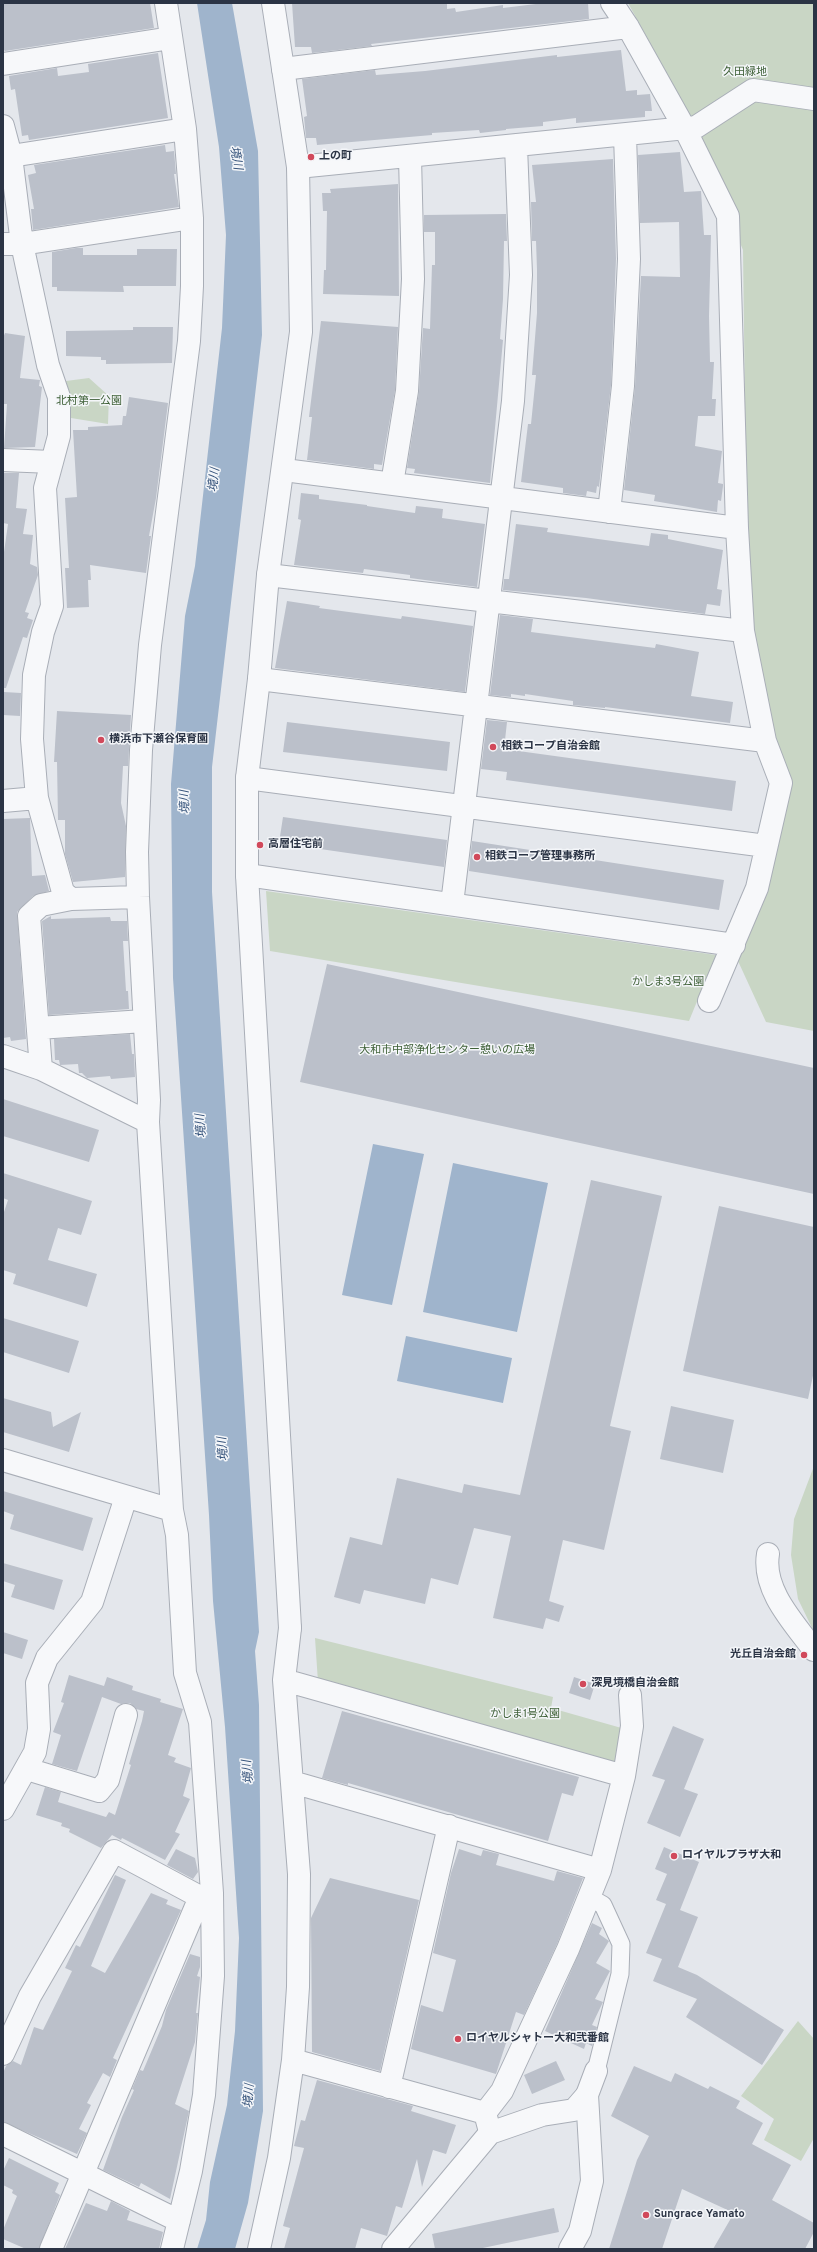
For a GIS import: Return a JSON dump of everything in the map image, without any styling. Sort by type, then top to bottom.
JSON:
[{"type":"street","points":[[166,3],[185,129],[192,218],[189,341],[150,645],[141,750],[137,852],[138,898],[149,1100],[148,1122],[172,1510],[177,1535],[185,1673],[200,1722],[206,1895],[213,1976],[206,2072],[191,2171],[172,2249]]},
{"type":"street","points":[[259,2249],[279,2158],[293,2060],[298,1987],[299,1874],[284,1680],[290,1628],[247,875],[247,778],[259,679],[268,575],[284,470],[301,332],[298,167],[273,3]]},
{"type":"street","points":[[612,3],[628,27],[685,129],[728,216],[736,528],[743,631],[765,741],[781,782],[757,888],[734,945],[709,1000]]},
{"type":"street","points":[[283,69],[628,27]]},
{"type":"street","points":[[3,64],[171,38]]},
{"type":"street","points":[[298,167],[685,129],[696,127],[753,90],[814,99]]},
{"type":"street","points":[[3,126],[11,156],[13,244],[48,365],[59,397],[60,436],[45,488],[52,606],[43,632],[34,683],[32,739],[37,798],[63,892],[71,899]]},
{"type":"street","points":[[11,156],[185,129]]},
{"type":"street","points":[[609,512],[623,386],[629,259],[625,135]]},
{"type":"street","points":[[452,904],[513,401],[521,275],[516,146]]},
{"type":"street","points":[[392,484],[407,391],[413,279],[410,157]]},
{"type":"street","points":[[13,244],[192,218]]},
{"type":"street","points":[[3,460],[52,462]]},
{"type":"street","points":[[284,470],[736,528]]},
{"type":"street","points":[[268,575],[743,631]]},
{"type":"street","points":[[259,679],[765,741]]},
{"type":"street","points":[[247,778],[766,846]]},
{"type":"street","points":[[3,801],[37,798]]},
{"type":"street","points":[[247,875],[734,945]]},
{"type":"street","points":[[41,1069],[30,916],[40,905],[71,899],[138,898]]},
{"type":"street","points":[[38,1028],[144,1021]]},
{"type":"street","points":[[3,1056],[41,1069],[148,1122]]},
{"type":"street","points":[[3,1460],[172,1510]]},
{"type":"street","points":[[3,1809],[27,1769],[35,1752],[39,1729],[37,1683],[47,1658],[92,1602],[126,1497]]},
{"type":"street","points":[[768,1554],[767,1564],[776,1598],[814,1650]]},
{"type":"street","points":[[284,1680],[624,1776]]},
{"type":"street","points":[[393,2249],[488,2123],[568,1949],[600,1870],[624,1776],[632,1726],[630,1695]]},
{"type":"street","points":[[27,1769],[99,1791],[108,1780],[126,1715]]},
{"type":"street","points":[[292,1782],[600,1870]]},
{"type":"street","points":[[389,2086],[449,1826]]},
{"type":"street","points":[[3,2054],[30,1996],[114,1851],[206,1895]]},
{"type":"street","points":[[51,2249],[206,1895]]},
{"type":"street","points":[[293,2060],[389,2086],[488,2123],[574,2110],[587,2095],[596,2071],[620,1974],[621,1944],[603,1905],[589,1897]]},
{"type":"street","points":[[570,2249],[580,2231],[592,2181],[587,2095]]},
{"type":"street","points":[[3,2134],[179,2221]]},
{"type":"green space","name":"久田緑地","points":[[628,3],[814,3],[814,1031],[766,1022],[738,961],[767,869],[774,800],[748,645],[743,250],[680,97]]},
{"type":"green space","name":"北村第一公園","points":[[89,378],[109,396],[108,424],[71,418],[66,381]]},
{"type":"green space","name":"かしま3号公園","points":[[266,891],[716,955],[689,1021],[270,951]]},
{"type":"green space","points":[[814,1466],[814,1632],[798,1599],[791,1555],[794,1519]]},
{"type":"green space","name":"かしま1号公園","points":[[315,1638],[553,1697],[551,1708],[625,1729],[619,1767],[318,1682]]},
{"type":"green space","points":[[798,2021],[814,2039],[814,2138],[801,2161],[764,2140],[774,2119],[741,2096]]},
{"type":"water","name":"境川","points":[[197,3],[232,3],[258,151],[262,335],[212,767],[212,892],[259,1632],[255,1651],[259,1705],[263,2111],[248,2203],[235,2249],[197,2249],[206,2220],[210,2182],[227,2105],[235,2031],[239,1938],[225,1727],[213,1601],[209,1515],[173,978],[171,784],[185,616],[195,566],[222,328],[226,235],[219,147]]},
{"type":"water","points":[[373,1144],[424,1154],[392,1305],[342,1295]]},
{"type":"water","points":[[453,1163],[548,1183],[517,1332],[423,1312]]},
{"type":"water","points":[[406,1336],[512,1358],[503,1403],[397,1381]]},
{"type":"building","points":[[3,3],[150,3],[154,28],[5,51],[3,49]]},
{"type":"building","points":[[292,3],[447,3],[447,9],[455,8],[456,12],[503,5],[503,8],[544,3],[588,3],[589,19],[371,44],[372,46],[312,53],[311,47],[295,47]]},
{"type":"building","points":[[621,50],[626,91],[637,90],[637,95],[650,94],[652,111],[645,111],[645,117],[576,123],[576,118],[543,122],[543,126],[480,133],[479,130],[432,133],[432,135],[317,145],[316,138],[306,138],[304,117],[307,116],[302,79],[375,70],[376,75],[425,71],[557,55],[557,57]]},
{"type":"building","points":[[158,53],[168,118],[29,140],[28,135],[22,136],[15,89],[11,90],[9,76],[57,68],[58,76],[89,72],[88,64]]},
{"type":"building","points":[[165,145],[166,152],[174,151],[176,174],[174,174],[179,207],[33,230],[31,209],[34,209],[28,175],[36,173],[34,165]]},
{"type":"building","points":[[680,152],[684,192],[701,191],[704,235],[711,235],[709,316],[710,362],[714,362],[712,399],[716,399],[715,416],[698,416],[695,446],[722,451],[718,483],[723,484],[723,486],[721,501],[718,500],[717,512],[654,501],[655,495],[624,490],[635,387],[641,276],[680,277],[679,222],[640,223],[638,155]]},
{"type":"building","points":[[613,159],[616,259],[611,385],[599,487],[597,486],[596,493],[587,491],[586,496],[563,493],[563,488],[521,482],[528,424],[531,424],[536,375],[532,375],[537,313],[537,270],[536,241],[532,241],[531,202],[536,202],[532,165]]},
{"type":"building","points":[[398,184],[399,296],[323,294],[324,270],[326,270],[327,211],[323,211],[322,193],[331,193],[330,189]]},
{"type":"building","points":[[506,214],[507,241],[504,241],[503,299],[500,339],[503,340],[490,483],[414,473],[415,469],[407,468],[419,392],[423,328],[430,329],[432,265],[435,265],[435,232],[424,232],[424,215]]},
{"type":"building","points":[[83,248],[83,255],[137,255],[137,249],[177,249],[176,286],[123,286],[124,292],[57,291],[57,287],[52,287],[52,252]]},
{"type":"building","points":[[321,321],[398,327],[395,390],[382,465],[374,464],[374,469],[307,460],[312,417],[309,417]]},
{"type":"building","points":[[133,327],[173,327],[172,363],[106,364],[106,360],[101,360],[101,357],[66,356],[66,331],[133,330]]},
{"type":"building","points":[[5,333],[25,336],[20,378],[40,380],[39,386],[42,387],[35,447],[4,448],[7,404],[3,404],[3,338]]},
{"type":"building","points":[[129,397],[168,403],[156,498],[149,536],[151,536],[146,573],[90,565],[91,580],[88,580],[89,607],[67,608],[65,568],[69,568],[65,498],[77,497],[73,430],[88,430],[88,427],[122,425],[123,416],[126,416]]},
{"type":"building","points":[[3,473],[19,473],[16,508],[27,509],[23,534],[33,535],[30,564],[37,567],[38,575],[25,612],[29,613],[27,618],[33,620],[27,638],[23,637],[6,688],[3,688],[3,559],[8,524],[3,523]]},
{"type":"building","points":[[301,493],[319,495],[319,499],[415,513],[416,506],[443,509],[442,518],[485,524],[477,587],[410,578],[410,575],[364,569],[363,573],[294,565],[301,520],[298,519]]},
{"type":"building","points":[[516,524],[548,528],[547,532],[649,546],[651,533],[668,535],[668,539],[723,550],[717,589],[722,590],[720,606],[707,604],[705,614],[586,598],[503,590],[504,579],[509,579]]},
{"type":"building","points":[[287,601],[320,606],[319,608],[401,619],[402,616],[473,626],[465,692],[275,668]]},
{"type":"building","points":[[500,615],[533,619],[531,632],[655,648],[656,644],[699,652],[691,696],[733,702],[730,723],[605,707],[573,705],[573,701],[525,694],[525,696],[511,694],[511,697],[490,695]]},
{"type":"building","points":[[4,692],[21,693],[20,716],[3,715]]},
{"type":"building","points":[[57,711],[131,715],[128,766],[123,766],[121,803],[126,826],[125,877],[73,882],[65,854],[65,820],[58,820],[57,762],[54,762]]},
{"type":"building","points":[[487,720],[507,722],[504,749],[736,781],[732,811],[506,780],[507,772],[481,769]]},
{"type":"building","points":[[287,722],[450,742],[447,771],[283,752]]},
{"type":"building","points":[[283,817],[447,840],[444,867],[279,843]]},
{"type":"building","points":[[30,818],[32,876],[45,875],[49,891],[33,896],[17,912],[26,1039],[11,1041],[10,1037],[3,1038],[3,819]]},
{"type":"building","points":[[472,841],[724,880],[719,910],[469,871]]},
{"type":"building","points":[[51,916],[51,919],[110,917],[111,921],[127,921],[128,941],[123,941],[126,991],[128,991],[129,1009],[49,1015],[42,921]]},
{"type":"building","points":[[327,964],[814,1068],[814,1194],[300,1082]]},
{"type":"building","points":[[130,1034],[132,1054],[134,1054],[135,1077],[111,1079],[110,1076],[87,1078],[82,1073],[79,1073],[78,1064],[60,1065],[59,1060],[55,1060],[54,1039]]},
{"type":"building","points":[[3,1099],[99,1130],[89,1162],[3,1136]]},
{"type":"building","points":[[3,1173],[92,1201],[81,1235],[58,1228],[48,1260],[97,1274],[87,1307],[13,1284],[16,1274],[3,1270],[3,1215],[8,1200],[3,1198]]},
{"type":"building","points":[[591,1180],[662,1196],[610,1426],[631,1431],[604,1550],[563,1540],[549,1601],[564,1606],[559,1622],[546,1618],[543,1629],[493,1618],[511,1536],[474,1528],[458,1585],[431,1578],[425,1604],[364,1590],[360,1604],[334,1597],[350,1537],[382,1545],[397,1478],[462,1493],[464,1484],[520,1495]]},
{"type":"building","points":[[719,1206],[814,1227],[814,1371],[808,1399],[683,1371]]},
{"type":"building","points":[[3,1318],[79,1341],[69,1373],[3,1352]]},
{"type":"building","points":[[3,1398],[51,1412],[53,1427],[81,1412],[69,1452],[3,1432]]},
{"type":"building","points":[[671,1406],[734,1420],[723,1473],[660,1459]]},
{"type":"building","points":[[3,1491],[93,1518],[83,1551],[10,1529],[14,1515],[3,1511]]},
{"type":"building","points":[[3,1563],[63,1580],[54,1610],[11,1597],[15,1585],[3,1581]]},
{"type":"building","points":[[3,1632],[28,1640],[22,1659],[3,1653]]},
{"type":"building","points":[[69,1675],[104,1686],[107,1677],[133,1686],[132,1690],[161,1699],[160,1702],[183,1709],[168,1755],[176,1758],[174,1762],[191,1768],[183,1796],[190,1799],[175,1832],[180,1834],[165,1860],[122,1838],[121,1840],[112,1835],[101,1848],[69,1832],[70,1829],[61,1826],[62,1823],[36,1815],[45,1787],[61,1792],[58,1802],[106,1817],[109,1812],[115,1815],[131,1765],[129,1764],[142,1721],[144,1711],[136,1709],[130,1703],[121,1704],[102,1697],[77,1771],[52,1764],[61,1735],[53,1732],[64,1703],[61,1702]]},
{"type":"building","name":"深見境橋自治会館","points":[[574,1677],[595,1684],[590,1700],[569,1693]]},
{"type":"building","points":[[342,1711],[579,1777],[573,1796],[562,1793],[548,1841],[348,1783],[348,1785],[322,1778]]},
{"type":"building","points":[[673,1726],[704,1739],[684,1789],[698,1794],[680,1837],[647,1823],[665,1780],[652,1776]]},
{"type":"building","points":[[664,1847],[699,1862],[680,1910],[698,1917],[678,1967],[697,1975],[784,2030],[762,2065],[686,2017],[697,1999],[653,1981],[662,1959],[646,1953],[666,1904],[656,1900],[667,1874],[655,1869]]},
{"type":"building","points":[[176,1849],[195,1858],[198,1872],[193,1879],[167,1865]]},
{"type":"building","points":[[459,1849],[481,1856],[483,1850],[499,1854],[496,1865],[554,1881],[557,1871],[583,1878],[557,1944],[524,2015],[516,2012],[496,2074],[411,2049],[421,2005],[443,2012],[456,1960],[433,1953],[451,1873]]},
{"type":"building","points":[[115,1875],[126,1880],[91,1966],[105,1973],[151,1893],[168,1900],[166,1904],[181,1910],[113,2058],[117,2060],[110,2077],[103,2073],[87,2103],[91,2105],[79,2129],[87,2133],[77,2154],[3,2122],[3,2073],[6,2066],[13,2061],[21,2065],[34,2027],[43,2030],[72,1971],[65,1968],[76,1945],[80,1947]]},
{"type":"building","points":[[330,1878],[419,1900],[380,2071],[312,2052],[311,1918]]},
{"type":"building","points":[[592,1923],[602,1928],[599,1934],[609,1941],[596,1963],[610,1971],[595,1999],[603,2002],[592,2025],[597,2027],[592,2046],[586,2043],[584,2049],[545,2031]]},
{"type":"building","points":[[190,1954],[200,1957],[200,1967],[197,1976],[200,1977],[196,2013],[198,2013],[195,2042],[175,2104],[189,2111],[170,2199],[141,2183],[139,2187],[103,2170],[122,2117],[134,2090],[132,2089],[140,2070],[143,2071],[162,2026],[166,2010]]},
{"type":"building","points":[[556,2061],[565,2080],[532,2094],[524,2075]]},
{"type":"building","points":[[634,2066],[671,2082],[675,2073],[708,2089],[710,2086],[740,2101],[736,2108],[763,2123],[752,2144],[791,2165],[772,2200],[814,2223],[814,2232],[805,2249],[713,2249],[734,2213],[682,2189],[662,2249],[609,2249],[637,2160],[649,2136],[611,2116]]},
{"type":"building","points":[[317,2080],[413,2106],[411,2111],[456,2125],[446,2154],[433,2150],[422,2187],[417,2159],[402,2208],[396,2206],[387,2236],[361,2228],[355,2249],[284,2249],[290,2228],[283,2226],[304,2148],[294,2146],[301,2120],[305,2121]]},
{"type":"building","points":[[9,2158],[59,2183],[55,2192],[60,2195],[39,2249],[26,2249],[3,2239],[3,2230],[17,2196],[12,2193],[13,2190],[3,2185],[3,2171]]},
{"type":"building","points":[[111,2201],[130,2211],[127,2220],[163,2232],[159,2249],[65,2249],[86,2203],[107,2211]]},
{"type":"building","points":[[554,2208],[559,2232],[478,2249],[435,2249],[432,2234]]},
{"type":"place","name":"上の町","points":[[311,157]]},
{"type":"place","name":"横浜市下瀬谷保育園","points":[[101,740]]},
{"type":"place","name":"相鉄コープ自治会館","points":[[493,747]]},
{"type":"place","name":"高層住宅前","points":[[260,845]]},
{"type":"place","name":"相鉄コープ管理事務所","points":[[477,857]]},
{"type":"place","name":"光丘自治会館","points":[[804,1655]]},
{"type":"place","name":"深見境橋自治会館","points":[[583,1684]]},
{"type":"place","name":"ロイヤルプラザ大和","points":[[674,1856]]},
{"type":"place","name":"ロイヤルシャトー大和弐番館","points":[[458,2039]]},
{"type":"place","name":"Sungrace Yamato","points":[[646,2215]]},
{"type":"park label","name":"大和市中部浄化センター憩いの広場","points":[[447,1051]]}]
